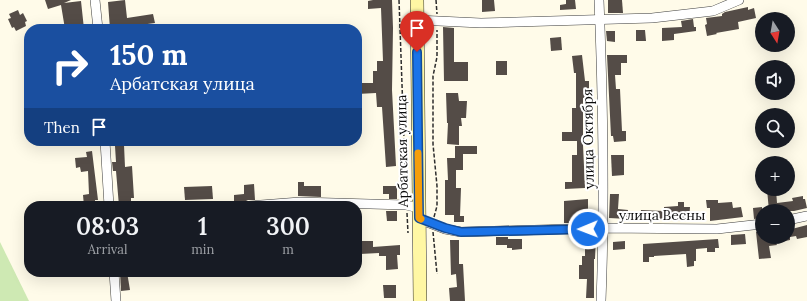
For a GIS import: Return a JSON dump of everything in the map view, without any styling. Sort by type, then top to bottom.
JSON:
[{"type":"main road","name":"Арбатская улица","points":[[417,0],[420,301]]},
{"type":"street","points":[[95,0],[97,24]]},
{"type":"street","name":"улица Октября","points":[[599,0],[603,122],[604,228],[600,301]]},
{"type":"street","points":[[417,20],[481,23],[600,21],[652,18],[713,11],[739,0]]},
{"type":"street","points":[[105,146],[109,201]]},
{"type":"street","name":"улица Весны","points":[[362,204],[406,205],[419,213],[432,224],[461,232],[604,228],[717,229],[755,225]]},
{"type":"street","points":[[795,219],[807,216]]},
{"type":"street","points":[[114,277],[116,301]]},
{"type":"path","points":[[399,0],[406,205]]},
{"type":"path","points":[[436,0],[437,57],[433,76],[433,144],[437,186],[437,206],[432,224],[437,274]]},
{"type":"green space","points":[[0,242],[29,301],[0,301]]},
{"type":"building","points":[[45,0],[71,0],[64,3],[81,1],[83,24],[64,24],[61,5],[48,9]]},
{"type":"building","points":[[125,0],[127,18],[153,14],[155,23],[110,24],[108,2]]},
{"type":"building","points":[[392,0],[392,90],[396,166],[386,167],[382,107],[377,107],[376,93],[362,94],[362,83],[373,83],[373,71],[377,71],[377,61],[383,61],[381,8],[368,9],[368,1]]},
{"type":"building","points":[[482,0],[494,0],[495,11],[482,12]]},
{"type":"building","points":[[566,0],[575,0],[576,9],[560,10],[560,5],[566,4]]},
{"type":"building","points":[[608,0],[622,0],[623,13],[608,13]]},
{"type":"building","points":[[748,7],[748,10],[754,8],[755,18],[738,22],[739,29],[707,36],[705,25],[707,24],[706,18],[722,16],[725,12]]},
{"type":"building","points":[[18,10],[20,15],[23,13],[27,21],[24,24],[24,27],[16,31],[14,27],[12,28],[8,19],[11,18],[9,14]]},
{"type":"building","points":[[693,19],[696,31],[674,34],[674,40],[662,41],[662,28],[682,27],[681,21]]},
{"type":"building","points":[[443,27],[454,28],[454,62],[468,62],[468,81],[444,81]]},
{"type":"building","points":[[636,30],[645,30],[646,41],[636,41]]},
{"type":"building","points":[[606,31],[615,31],[615,42],[607,41]]},
{"type":"building","points":[[561,37],[562,50],[551,51],[550,38]]},
{"type":"building","points":[[582,55],[585,81],[589,81],[589,98],[583,98],[585,188],[565,189],[565,182],[572,182],[572,155],[577,155],[577,141],[562,141],[562,132],[572,132],[572,108],[576,108],[576,73],[574,73],[572,56]]},
{"type":"building","points":[[607,55],[627,55],[627,63],[621,63],[621,75],[615,75],[616,89],[620,89],[622,131],[626,131],[626,141],[614,142],[613,136],[611,136]]},
{"type":"building","points":[[496,61],[507,61],[507,75],[496,75]]},
{"type":"building","points":[[446,93],[458,93],[459,101],[467,101],[466,118],[461,118],[462,126],[459,126],[459,145],[447,144],[448,123]]},
{"type":"building","points":[[115,146],[124,146],[125,167],[132,166],[134,198],[131,198],[131,201],[119,201],[116,171],[113,171],[112,162],[116,162]]},
{"type":"building","points":[[455,146],[477,146],[477,154],[463,154],[463,170],[456,170],[456,188],[461,188],[460,216],[464,216],[464,222],[454,222],[454,215],[445,215],[445,180],[448,180],[447,158],[455,158]]},
{"type":"building","points":[[92,151],[98,200],[95,201],[84,201],[83,195],[89,194],[88,171],[81,172],[80,167],[76,168],[75,158],[87,157],[86,152]]},
{"type":"building","points":[[611,155],[624,155],[624,175],[612,176]]},
{"type":"building","points":[[298,182],[304,182],[304,186],[321,186],[321,197],[298,196]]},
{"type":"building","points":[[254,184],[255,200],[234,201],[234,195],[244,194],[244,185]]},
{"type":"building","points":[[212,186],[213,199],[185,200],[184,187]]},
{"type":"building","points":[[383,186],[397,186],[397,199],[389,199],[389,194],[383,194]]},
{"type":"building","points":[[610,194],[619,194],[618,209],[628,210],[628,219],[609,218]]},
{"type":"building","points":[[768,196],[776,196],[777,203],[793,201],[792,198],[803,196],[807,208],[795,211],[795,204],[768,204]]},
{"type":"building","points":[[588,199],[588,221],[569,221],[569,223],[564,223],[564,201]]},
{"type":"building","points":[[706,200],[718,200],[718,203],[732,202],[733,208],[741,207],[743,217],[710,221],[710,208],[707,208]]},
{"type":"building","points":[[678,202],[684,202],[684,207],[690,207],[689,221],[640,219],[641,210],[664,211],[664,207],[678,206]]},
{"type":"building","points":[[753,208],[755,208],[755,219],[754,219]]},
{"type":"building","points":[[386,211],[397,211],[397,221],[387,221]]},
{"type":"building","points":[[807,225],[807,237],[797,239],[795,236],[795,228]]},
{"type":"building","points":[[745,234],[746,244],[731,245],[731,235]]},
{"type":"building","points":[[581,235],[596,235],[594,259],[594,298],[586,298],[587,279],[579,279],[579,265],[582,265],[582,256],[585,256],[585,242],[581,242]]},
{"type":"building","points":[[496,237],[522,239],[522,249],[512,250],[512,248],[507,248],[507,245],[496,245]]},
{"type":"building","points":[[718,239],[719,248],[715,248],[715,252],[707,252],[707,248],[696,249],[696,261],[694,261],[694,266],[687,267],[686,254],[654,256],[649,257],[649,262],[643,262],[643,244]]},
{"type":"building","points":[[450,240],[459,240],[459,264],[463,264],[465,301],[450,301],[449,288],[457,287],[456,274],[451,275]]},
{"type":"building","points":[[362,241],[373,241],[373,247],[400,245],[400,255],[397,255],[398,269],[386,270],[386,256],[379,256],[379,253],[362,254]]},
{"type":"building","points":[[625,241],[625,249],[613,250],[613,242]]},
{"type":"building","points":[[757,244],[776,244],[769,246],[771,258],[759,259]]},
{"type":"building","points":[[120,277],[128,277],[130,290],[121,291]]},
{"type":"building","points":[[383,285],[396,285],[396,298],[384,298]]},
{"type":"slow traffic","points":[[418,153],[419,218],[421,219]]},
{"type":"route","points":[[417,52],[419,218],[432,224],[461,232],[588,229]]}]
